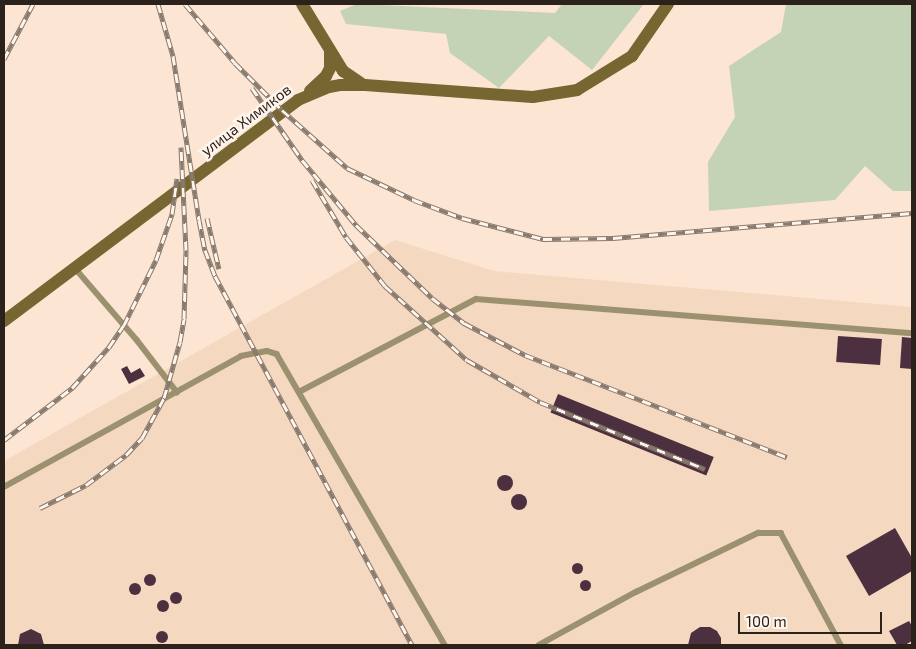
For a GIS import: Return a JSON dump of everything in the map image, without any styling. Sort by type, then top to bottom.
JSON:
[{"type":"street","points":[[302,4],[330,52],[348,76],[365,84]]},
{"type":"street","name":"улица Химиков","points":[[4,321],[298,100],[329,87],[365,84],[533,97],[577,90],[632,56],[668,4]]},
{"type":"street","points":[[298,100],[326,76],[331,60],[330,52]]},
{"type":"lane","points":[[75,268],[137,340],[177,392]]},
{"type":"lane","points":[[300,392],[476,299],[912,333]]},
{"type":"lane","points":[[905,333],[912,329]]},
{"type":"lane","points":[[4,487],[241,356],[267,351],[278,354],[445,645]]},
{"type":"lane","points":[[540,645],[636,592],[758,533],[781,533],[841,645]]},
{"type":"shaded area","points":[[395,240],[494,271],[912,307],[912,645],[4,645],[4,461]]},
{"type":"green space","points":[[357,4],[555,13],[562,4],[644,4],[592,70],[549,36],[499,88],[450,53],[446,34],[346,24],[340,11]]},
{"type":"green space","points":[[786,4],[912,4],[912,191],[893,191],[865,166],[835,200],[709,211],[708,162],[735,117],[729,66],[781,32]]},
{"type":"building","points":[[838,336],[882,339],[880,365],[836,362]]},
{"type":"building","points":[[902,337],[912,338],[912,369],[900,368]]},
{"type":"building","points":[[127,366],[131,373],[140,368],[145,376],[129,384],[121,369]]},
{"type":"building","points":[[558,394],[714,457],[706,475],[551,413]]},
{"type":"building","points":[[502,475],[508,475],[513,480],[511,489],[502,491],[497,486],[497,480]]},
{"type":"building","points":[[516,494],[522,494],[527,499],[525,508],[516,510],[511,505],[511,499]]},
{"type":"building","points":[[895,528],[912,558],[912,571],[869,596],[846,556]]},
{"type":"building","points":[[575,563],[579,563],[582,568],[581,572],[575,573],[572,570],[572,566]]},
{"type":"building","points":[[152,574],[155,575],[155,585],[148,586],[145,585],[144,578],[145,575]]},
{"type":"building","points":[[583,580],[587,580],[590,585],[589,589],[583,590],[580,587],[580,583]]},
{"type":"building","points":[[137,583],[140,584],[140,594],[133,595],[130,594],[129,587],[130,584]]},
{"type":"building","points":[[178,592],[181,593],[181,603],[174,604],[171,603],[170,596],[171,593]]},
{"type":"building","points":[[165,600],[168,601],[168,611],[161,612],[158,611],[157,604],[158,601]]},
{"type":"building","points":[[909,621],[912,626],[912,641],[905,645],[897,645],[889,631]]},
{"type":"building","points":[[700,627],[710,627],[717,631],[721,638],[721,645],[688,645],[691,633]]},
{"type":"building","points":[[31,629],[41,634],[44,645],[18,645],[20,634]]},
{"type":"building","points":[[164,631],[167,632],[167,642],[160,643],[157,642],[156,635],[157,632]]},
{"type":"railway","points":[[4,59],[33,4]]},
{"type":"railway","points":[[158,4],[173,56],[205,250],[215,276],[412,645]]},
{"type":"railway","points":[[185,4],[235,63],[282,110],[347,168],[414,200],[462,218],[543,239],[613,238],[912,213]]},
{"type":"railway","points":[[252,88],[302,160],[356,225],[432,298],[464,323],[525,355],[787,457]]},
{"type":"railway","points":[[40,508],[86,485],[126,455],[142,438],[164,398],[180,342],[184,319],[186,250],[181,147]]},
{"type":"railway","points":[[4,440],[72,388],[109,347],[124,325],[156,260],[172,214],[177,178]]},
{"type":"railway","points":[[312,180],[346,237],[385,286],[467,360],[540,402],[705,469]]},
{"type":"railway","points":[[207,218],[219,269]]}]
